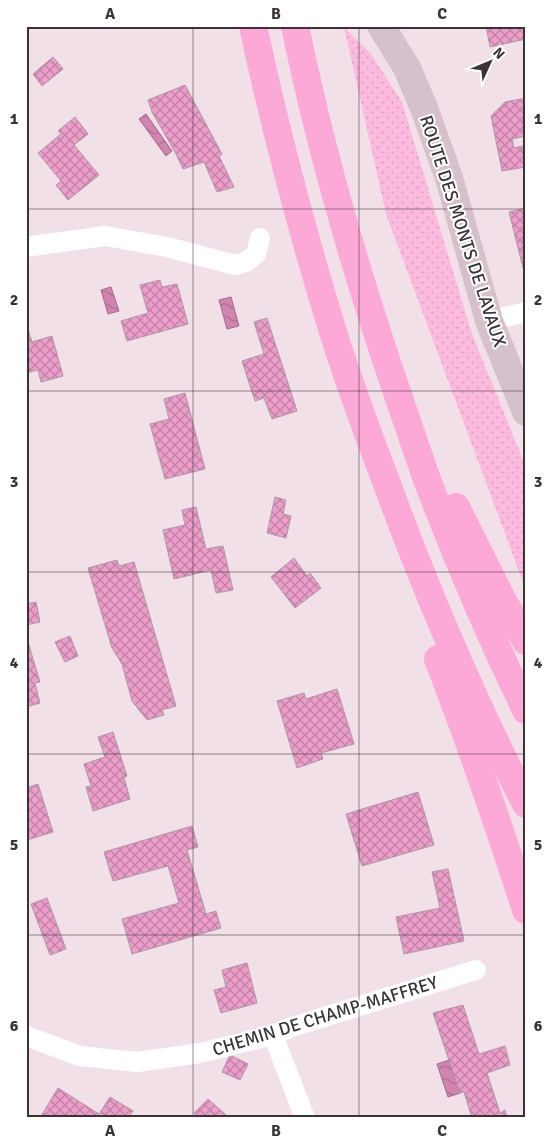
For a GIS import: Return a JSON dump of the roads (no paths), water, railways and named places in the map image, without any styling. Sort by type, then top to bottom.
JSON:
[{"type":"highway","points":[[253,26],[283,155],[334,333],[362,417],[425,625],[470,742],[526,910]]},
{"type":"highway","points":[[296,26],[305,73],[331,181],[360,282],[389,369],[426,477],[471,589],[526,710]]},
{"type":"highway","points":[[389,369],[469,534],[526,641]]},
{"type":"highway","points":[[362,417],[431,598],[467,681],[526,804]]},
{"type":"street","name":"ROUTE DES MONTS DE LAVAUX","points":[[381,26],[407,68],[424,108],[449,178],[489,321],[526,412]]},
{"type":"street","points":[[26,248],[105,236],[167,247],[235,264],[246,262],[256,254],[260,238]]},
{"type":"street","points":[[489,321],[526,312]]},
{"type":"street","name":"CHEMIN DE CHAMP-MAFFREY","points":[[26,1036],[80,1056],[137,1062],[200,1053],[273,1035],[476,970]]},
{"type":"street","points":[[273,1035],[306,1118]]},
{"type":"water","points":[[146,114],[172,151],[166,156],[139,119]]},
{"type":"water","points":[[111,287],[119,311],[108,314],[101,290]]},
{"type":"water","points":[[231,297],[239,326],[227,329],[219,300]]},
{"type":"water","points":[[449,1060],[460,1093],[448,1097],[437,1064]]}]
